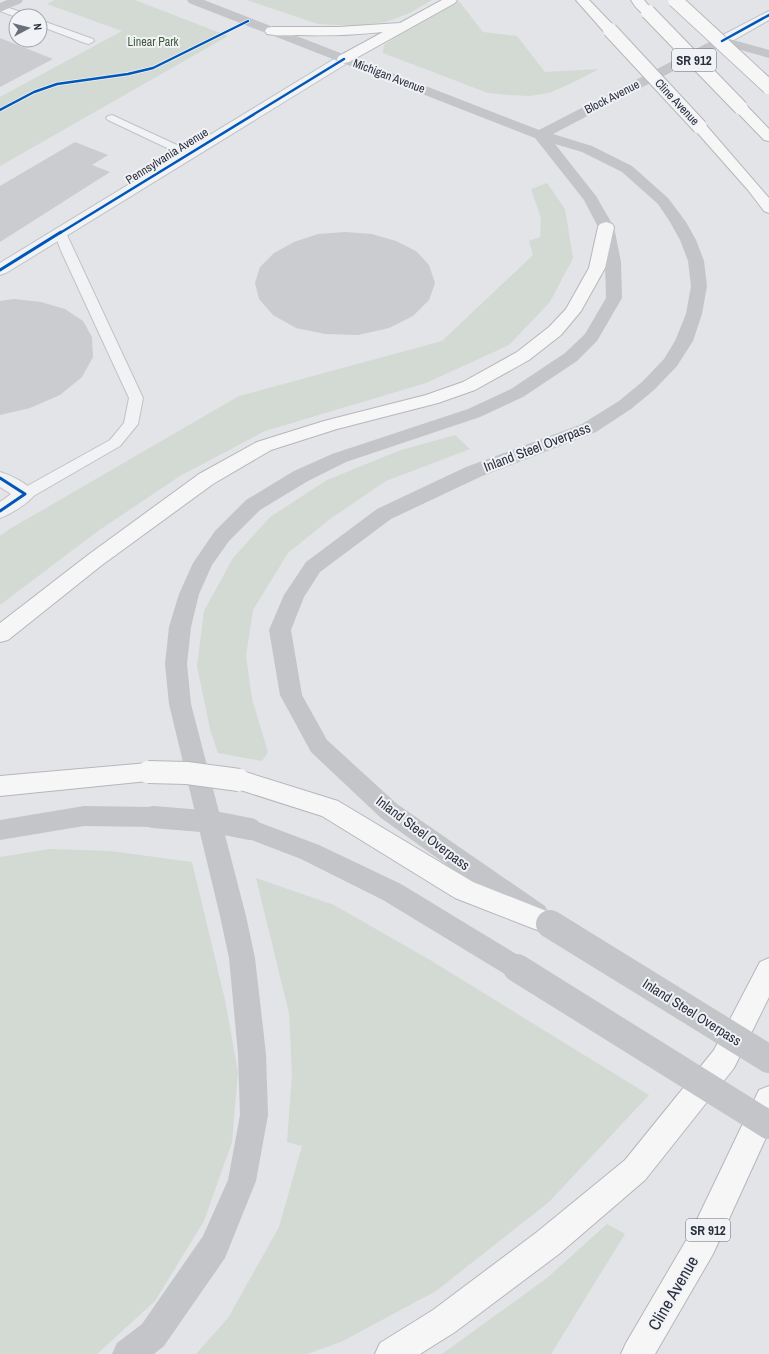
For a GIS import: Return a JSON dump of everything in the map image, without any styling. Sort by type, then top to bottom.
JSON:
[{"type":"highway","points":[[344,59],[451,0]]},
{"type":"highway","name":"Cline Avenue","points":[[582,0],[700,127],[753,187],[769,208]]},
{"type":"highway","name":"SR 912","points":[[636,0],[769,137]]},
{"type":"highway","points":[[675,0],[769,87]]},
{"type":"highway","points":[[272,31],[348,32],[373,31],[405,26]]},
{"type":"highway","points":[[0,634],[94,560],[206,479],[264,446],[331,425],[432,399],[469,386],[497,372],[523,356],[555,331],[572,311],[597,268],[606,227]]},
{"type":"highway","points":[[0,786],[148,772],[187,773],[239,780],[330,808],[464,890],[550,924]]},
{"type":"highway","points":[[391,1354],[450,1317],[548,1242],[635,1170],[724,1059],[769,970]]},
{"type":"highway","name":"Cline Avenue","points":[[637,1354],[702,1243],[769,1100]]},
{"type":"main road","points":[[1,8],[17,0]]},
{"type":"main road","name":"Michigan Avenue","points":[[193,0],[540,135]]},
{"type":"main road","points":[[722,40],[769,54]]},
{"type":"main road","name":"Block Avenue","points":[[540,135],[722,40]]},
{"type":"main road","points":[[128,1354],[153,1335],[214,1247],[242,1182],[254,1115],[252,1054],[242,958],[233,916],[180,704],[176,664],[180,627],[189,594],[203,563],[214,546],[253,505],[300,476],[338,458],[474,413],[517,394],[571,357],[591,337],[614,298],[613,262],[606,227],[591,199],[540,135]]},
{"type":"main road","name":"Inland Steel Overpass","points":[[540,135],[587,149],[627,169],[663,201],[678,222],[688,240],[696,261],[699,286],[694,314],[684,341],[671,362],[648,386],[626,405],[589,428],[473,472],[384,514],[313,567],[294,595],[280,630],[291,695],[319,746],[389,811],[550,924],[769,1059]]},
{"type":"main road","points":[[0,830],[84,816],[214,822],[250,829],[310,852],[392,892],[769,1125]]},
{"type":"street","name":"Block Avenue","points":[[722,40],[769,15]]},
{"type":"street","name":"Pennsylvania Avenue","points":[[0,270],[344,59]]},
{"type":"street","points":[[0,478],[25,494],[0,511]]},
{"type":"lane","points":[[48,26],[89,41]]},
{"type":"lane","points":[[112,118],[188,154]]},
{"type":"lane","points":[[25,494],[115,443],[131,424],[136,398],[60,233]]},
{"type":"green space","name":"Linear Park","points":[[55,0],[135,0],[228,36],[0,166],[0,97],[122,31],[47,4]]},
{"type":"green space","points":[[247,0],[432,0],[410,13],[386,22],[354,26],[318,24]]},
{"type":"green space","points":[[459,1],[483,32],[517,36],[545,72],[599,69],[549,93],[529,96],[509,95],[488,93],[383,53],[384,45],[394,38]]},
{"type":"green space","points":[[547,183],[565,209],[573,258],[550,302],[509,345],[426,383],[265,431],[180,476],[98,531],[0,605],[0,536],[8,530],[239,396],[442,341],[533,255],[529,241],[540,237],[541,218],[531,189]]},
{"type":"green space","points":[[455,435],[470,449],[386,481],[330,519],[288,553],[253,610],[246,656],[252,699],[268,752],[262,761],[218,753],[210,729],[197,666],[204,611],[233,558],[270,517],[327,480],[401,450]]},
{"type":"green space","points":[[50,849],[110,851],[192,862],[225,1000],[238,1072],[232,1142],[204,1221],[155,1301],[97,1354],[0,1354],[0,857]]},
{"type":"green space","points":[[256,878],[334,905],[430,960],[649,1095],[549,1202],[436,1291],[341,1342],[307,1354],[196,1354],[228,1318],[279,1227],[302,1146],[287,1142],[292,1075],[289,1013]]},
{"type":"green space","points":[[607,1224],[625,1234],[551,1354],[442,1354],[547,1278]]},
{"type":"building","points":[[0,38],[8,41],[8,48],[25,48],[53,59],[0,87]]},
{"type":"building","points":[[75,142],[108,155],[92,165],[110,172],[0,242],[0,186]]},
{"type":"building","points":[[345,232],[372,234],[396,241],[416,251],[429,265],[435,283],[429,300],[413,316],[389,328],[358,335],[325,334],[296,328],[273,315],[259,299],[255,283],[260,267],[274,253],[294,242],[318,234]]},
{"type":"building","points":[[14,299],[41,302],[65,309],[83,321],[92,337],[93,357],[82,377],[60,395],[30,408],[0,415],[0,301]]},
{"type":"cycle path","points":[[722,41],[769,15]]},
{"type":"cycle path","points":[[0,110],[34,92],[57,84],[128,74],[153,68],[248,21]]},
{"type":"cycle path","points":[[0,270],[344,59]]},
{"type":"cycle path","points":[[0,478],[25,494],[0,511]]}]
